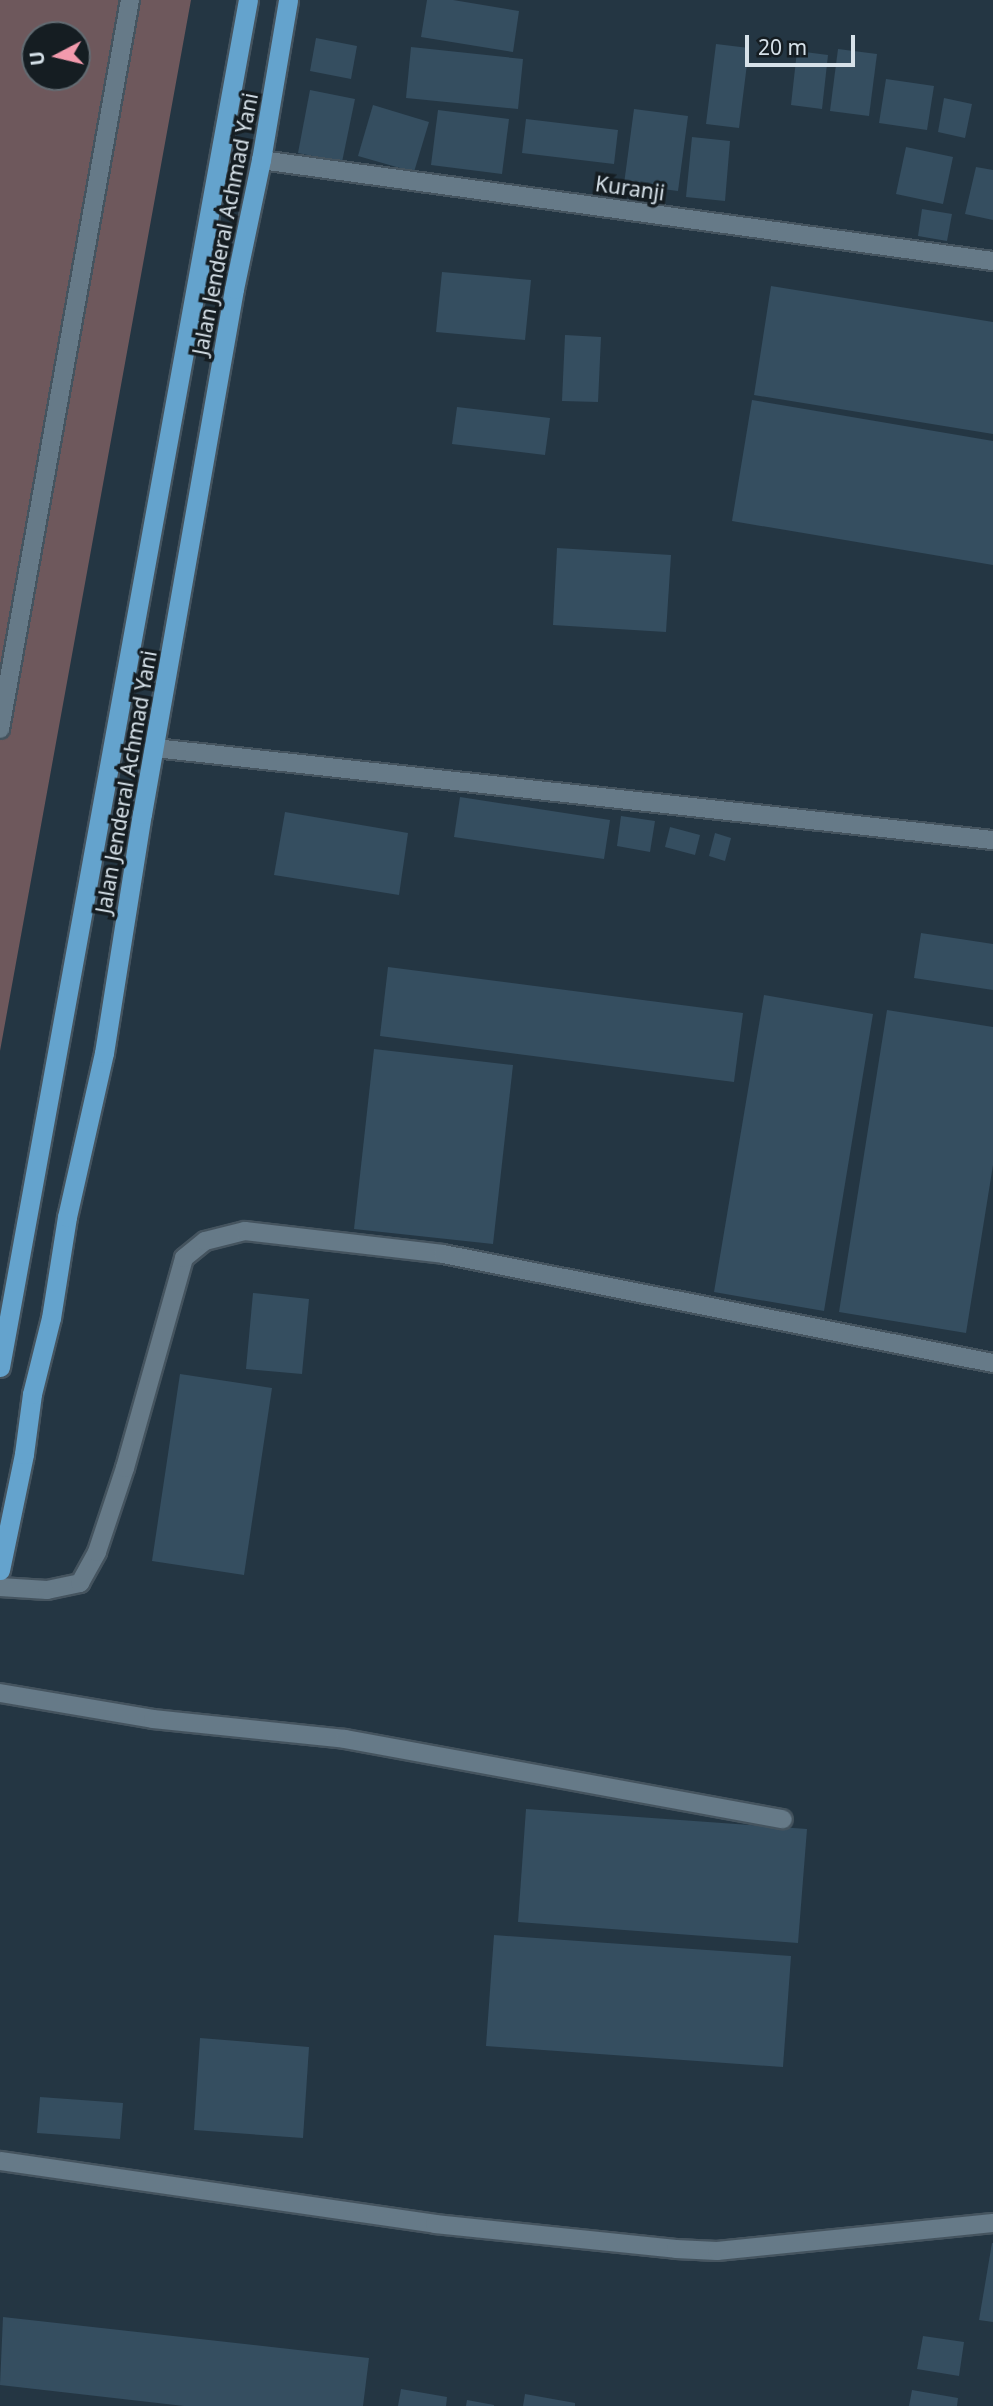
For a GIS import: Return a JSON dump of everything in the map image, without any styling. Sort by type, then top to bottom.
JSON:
[{"type":"highway","name":"Jalan Jenderal Achmad Yani","points":[[0,1367],[248,0]]},
{"type":"highway","name":"Jalan Jenderal Achmad Yani","points":[[0,1570],[24,1454],[32,1394],[51,1318],[67,1217],[104,1053],[233,289],[261,160],[288,0]]},
{"type":"street","points":[[0,729],[130,0]]},
{"type":"street","name":"Kuranji","points":[[261,160],[993,261]]},
{"type":"street","points":[[155,748],[993,839]]},
{"type":"street","points":[[0,1587],[47,1590],[80,1583],[97,1552],[125,1468],[184,1258],[205,1241],[245,1231],[443,1254],[993,1363]]},
{"type":"street","points":[[0,1693],[153,1719],[345,1740],[783,1819]]},
{"type":"street","points":[[0,2161],[435,2224],[676,2249],[717,2250],[993,2223]]},
{"type":"shaded area","points":[[0,0],[191,0],[0,1051]]},
{"type":"building","points":[[427,0],[453,0],[519,11],[513,52],[421,37]]},
{"type":"building","points":[[316,38],[357,46],[351,79],[310,71]]},
{"type":"building","points":[[716,44],[749,48],[739,128],[706,124]]},
{"type":"building","points":[[411,47],[523,59],[518,109],[406,98]]},
{"type":"building","points":[[838,49],[877,54],[869,116],[830,111]]},
{"type":"building","points":[[797,51],[828,55],[822,109],[791,105]]},
{"type":"building","points":[[886,79],[934,86],[927,130],[879,123]]},
{"type":"building","points":[[310,90],[355,99],[342,162],[298,153]]},
{"type":"building","points":[[944,98],[972,104],[965,138],[938,132]]},
{"type":"building","points":[[373,105],[429,122],[414,172],[358,156]]},
{"type":"building","points":[[634,109],[688,116],[678,191],[624,184]]},
{"type":"building","points":[[438,110],[509,119],[502,174],[431,165]]},
{"type":"building","points":[[526,119],[618,130],[614,164],[522,153]]},
{"type":"building","points":[[692,137],[730,141],[725,201],[686,197]]},
{"type":"building","points":[[906,147],[953,157],[943,204],[896,194]]},
{"type":"building","points":[[976,167],[993,170],[993,220],[965,214]]},
{"type":"building","points":[[922,209],[952,214],[947,241],[918,236]]},
{"type":"building","points":[[442,272],[531,280],[525,340],[436,332]]},
{"type":"building","points":[[771,286],[993,322],[993,434],[754,395]]},
{"type":"building","points":[[565,335],[601,337],[598,402],[562,401]]},
{"type":"building","points":[[752,400],[993,441],[993,565],[732,521]]},
{"type":"building","points":[[457,407],[550,418],[545,455],[452,444]]},
{"type":"building","points":[[557,548],[671,555],[666,632],[553,625]]},
{"type":"building","points":[[460,797],[610,820],[604,859],[454,837]]},
{"type":"building","points":[[285,812],[408,833],[399,895],[274,875]]},
{"type":"building","points":[[621,816],[655,821],[650,852],[617,846]]},
{"type":"building","points":[[670,827],[700,835],[695,855],[665,847]]},
{"type":"building","points":[[715,833],[731,838],[725,861],[709,856]]},
{"type":"building","points":[[921,933],[993,944],[993,990],[914,978]]},
{"type":"building","points":[[388,967],[743,1013],[734,1082],[380,1036]]},
{"type":"building","points":[[764,995],[873,1014],[824,1311],[714,1292]]},
{"type":"building","points":[[887,1010],[993,1027],[993,1165],[966,1333],[839,1312]]},
{"type":"building","points":[[374,1049],[513,1065],[493,1244],[354,1229]]},
{"type":"building","points":[[253,1293],[309,1299],[302,1374],[246,1369]]},
{"type":"building","points":[[180,1374],[272,1388],[244,1575],[152,1561]]},
{"type":"building","points":[[526,1809],[807,1829],[798,1943],[518,1922]]},
{"type":"building","points":[[494,1935],[791,1956],[783,2067],[486,2046]]},
{"type":"building","points":[[200,2038],[309,2047],[303,2138],[194,2130]]},
{"type":"building","points":[[40,2097],[123,2103],[120,2139],[37,2133]]},
{"type":"building","points":[[993,2243],[993,2322],[979,2320]]},
{"type":"building","points":[[3,2317],[369,2358],[363,2406],[184,2406],[0,2385]]},
{"type":"building","points":[[923,2336],[964,2342],[959,2376],[917,2369]]},
{"type":"building","points":[[401,2389],[447,2397],[446,2406],[398,2406]]},
{"type":"building","points":[[912,2390],[958,2398],[957,2406],[909,2406]]},
{"type":"building","points":[[525,2394],[575,2403],[575,2406],[523,2406]]},
{"type":"building","points":[[467,2400],[494,2405],[494,2406],[466,2406]]}]
